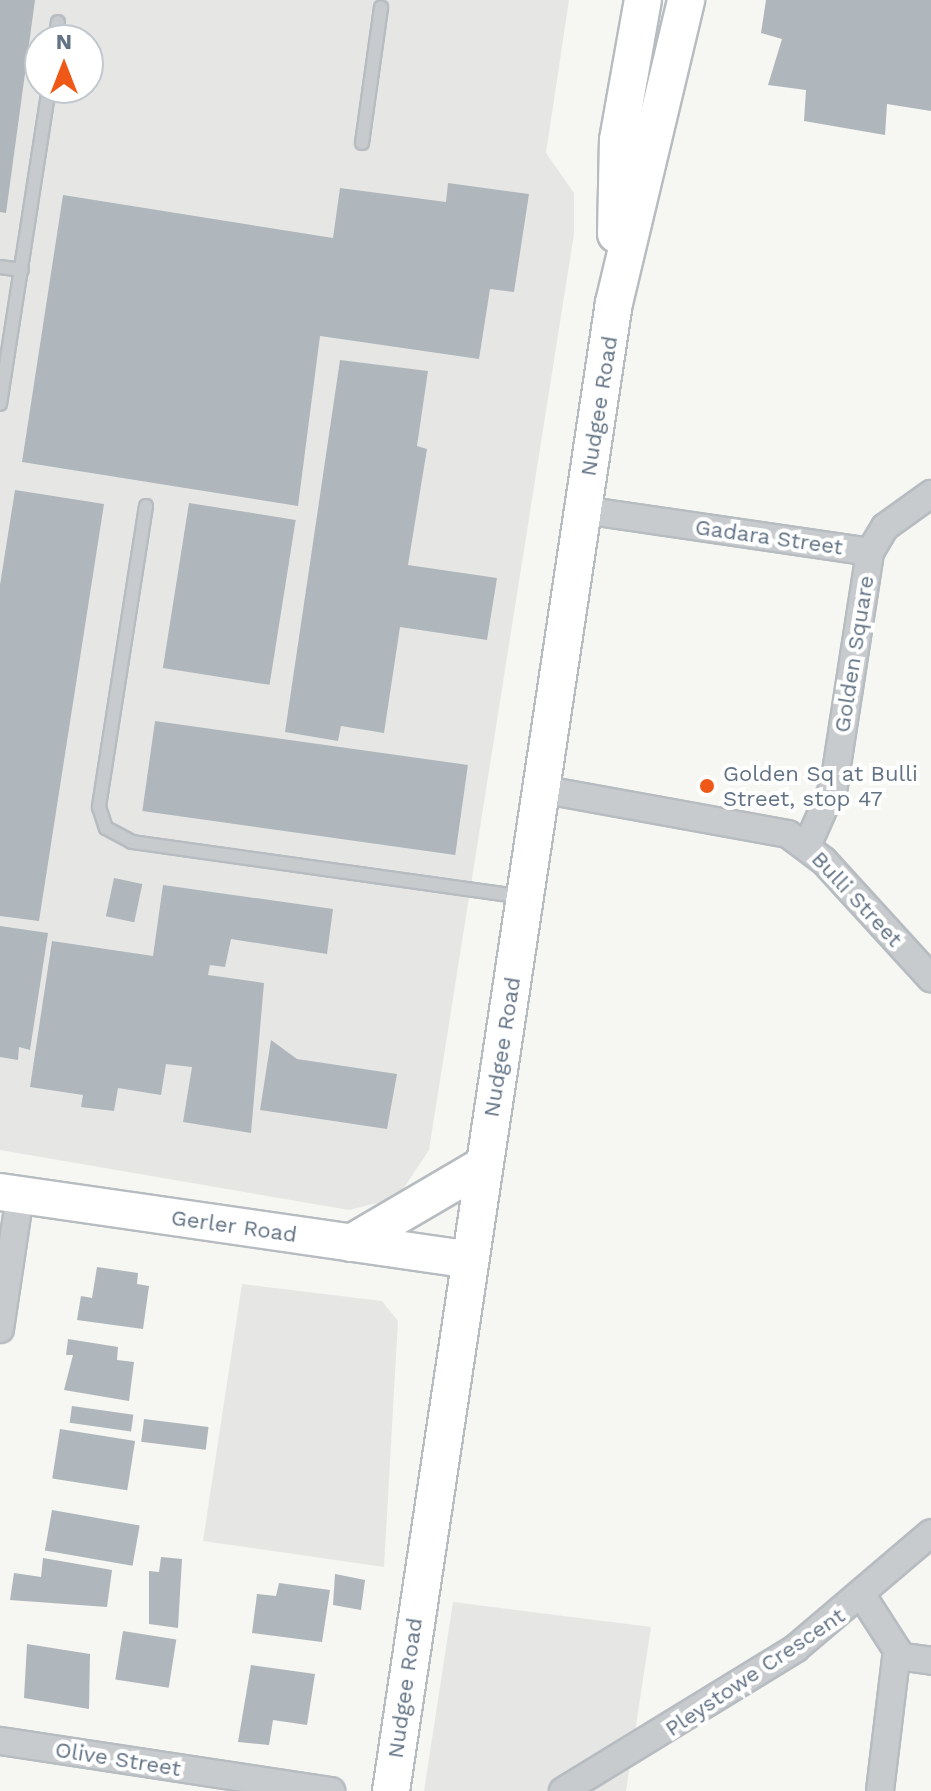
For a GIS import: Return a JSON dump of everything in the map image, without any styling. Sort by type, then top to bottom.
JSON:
[{"type":"main road","name":"Nudgee Road","points":[[614,303],[618,140],[643,0]]},
{"type":"main road","name":"Nudgee Road","points":[[391,1791],[614,303],[686,0]]},
{"type":"main road","points":[[351,1243],[484,1165]]},
{"type":"main road","name":"Gerler Road","points":[[10,1194],[469,1260]]},
{"type":"street","name":"Gadara Street","points":[[583,510],[870,552],[885,527],[931,494]]},
{"type":"street","name":"Golden Square","points":[[807,846],[834,785],[870,552]]},
{"type":"street","name":"Bulli Street","points":[[540,789],[738,819],[807,846],[931,978]]},
{"type":"street","points":[[0,1329],[10,1194]]},
{"type":"street","name":"Pleystowe Crescent","points":[[563,1791],[744,1682],[863,1597],[931,1533]]},
{"type":"street","points":[[863,1597],[886,1625],[897,1656],[880,1791]]},
{"type":"street","points":[[897,1656],[931,1661]]},
{"type":"street","name":"Olive Street","points":[[0,1741],[331,1791]]},
{"type":"lane","points":[[362,143],[381,7]]},
{"type":"lane","points":[[0,404],[47,104]]},
{"type":"lane","points":[[0,267],[22,270]]},
{"type":"lane","points":[[146,506],[99,807],[106,828],[132,842],[524,897]]},
{"type":"shaded area","points":[[0,0],[569,0],[546,153],[574,193],[574,234],[429,1150],[397,1198],[349,1210],[0,1150]]},
{"type":"shaded area","points":[[242,1284],[382,1301],[398,1321],[384,1567],[203,1541]]},
{"type":"shaded area","points":[[453,1602],[651,1627],[626,1791],[424,1791]]},
{"type":"building","points":[[0,0],[35,0],[32,24],[24,24],[24,81],[6,213],[0,212]]},
{"type":"building","points":[[766,0],[931,0],[931,111],[887,104],[885,135],[804,121],[806,90],[768,85],[782,39],[761,33]]},
{"type":"building","points":[[448,183],[529,194],[514,292],[490,289],[479,359],[320,336],[298,506],[22,462],[63,195],[333,238],[340,188],[446,202]]},
{"type":"building","points":[[340,360],[428,371],[417,446],[427,449],[408,565],[497,578],[487,640],[400,627],[384,733],[341,726],[338,741],[285,732]]},
{"type":"building","points":[[15,490],[104,504],[39,921],[0,916],[0,585]]},
{"type":"building","points":[[189,503],[296,520],[270,685],[163,668]]},
{"type":"building","points":[[155,721],[468,765],[455,855],[142,811]]},
{"type":"building","points":[[114,878],[142,884],[134,922],[106,916]]},
{"type":"building","points":[[163,885],[333,909],[327,954],[231,939],[225,967],[210,965],[208,975],[264,983],[251,1133],[183,1122],[192,1067],[166,1064],[161,1095],[118,1088],[114,1111],[81,1107],[83,1095],[30,1087],[52,941],[153,956]]},
{"type":"building","points":[[0,926],[48,933],[30,1050],[19,1047],[18,1060],[0,1057]]},
{"type":"building","points":[[271,1040],[297,1059],[397,1074],[387,1129],[260,1110]]},
{"type":"building","points":[[97,1267],[138,1273],[137,1284],[149,1286],[143,1329],[77,1320],[81,1296],[92,1298]]},
{"type":"building","points":[[68,1339],[118,1347],[117,1360],[134,1362],[129,1401],[64,1390],[73,1355],[66,1355]]},
{"type":"building","points":[[72,1406],[133,1415],[131,1431],[70,1423]]},
{"type":"building","points":[[144,1419],[209,1427],[206,1450],[141,1442]]},
{"type":"building","points":[[60,1429],[135,1441],[127,1490],[52,1478]]},
{"type":"building","points":[[52,1510],[140,1525],[133,1566],[45,1550]]},
{"type":"building","points":[[161,1557],[182,1559],[178,1628],[149,1624],[149,1571],[159,1572]]},
{"type":"building","points":[[43,1558],[112,1570],[107,1607],[10,1600],[14,1573],[41,1577]]},
{"type":"building","points":[[335,1574],[365,1580],[361,1610],[333,1605]]},
{"type":"building","points":[[279,1583],[330,1590],[322,1642],[252,1633],[257,1594],[276,1596]]},
{"type":"building","points":[[123,1631],[176,1639],[169,1688],[115,1679]]},
{"type":"building","points":[[27,1644],[90,1654],[89,1709],[24,1698]]},
{"type":"building","points":[[251,1665],[315,1674],[307,1725],[273,1720],[269,1745],[238,1742]]},
{"type":"place","name":"Golden Sq at Bulli Street, stop 47","points":[[707,786]]}]
